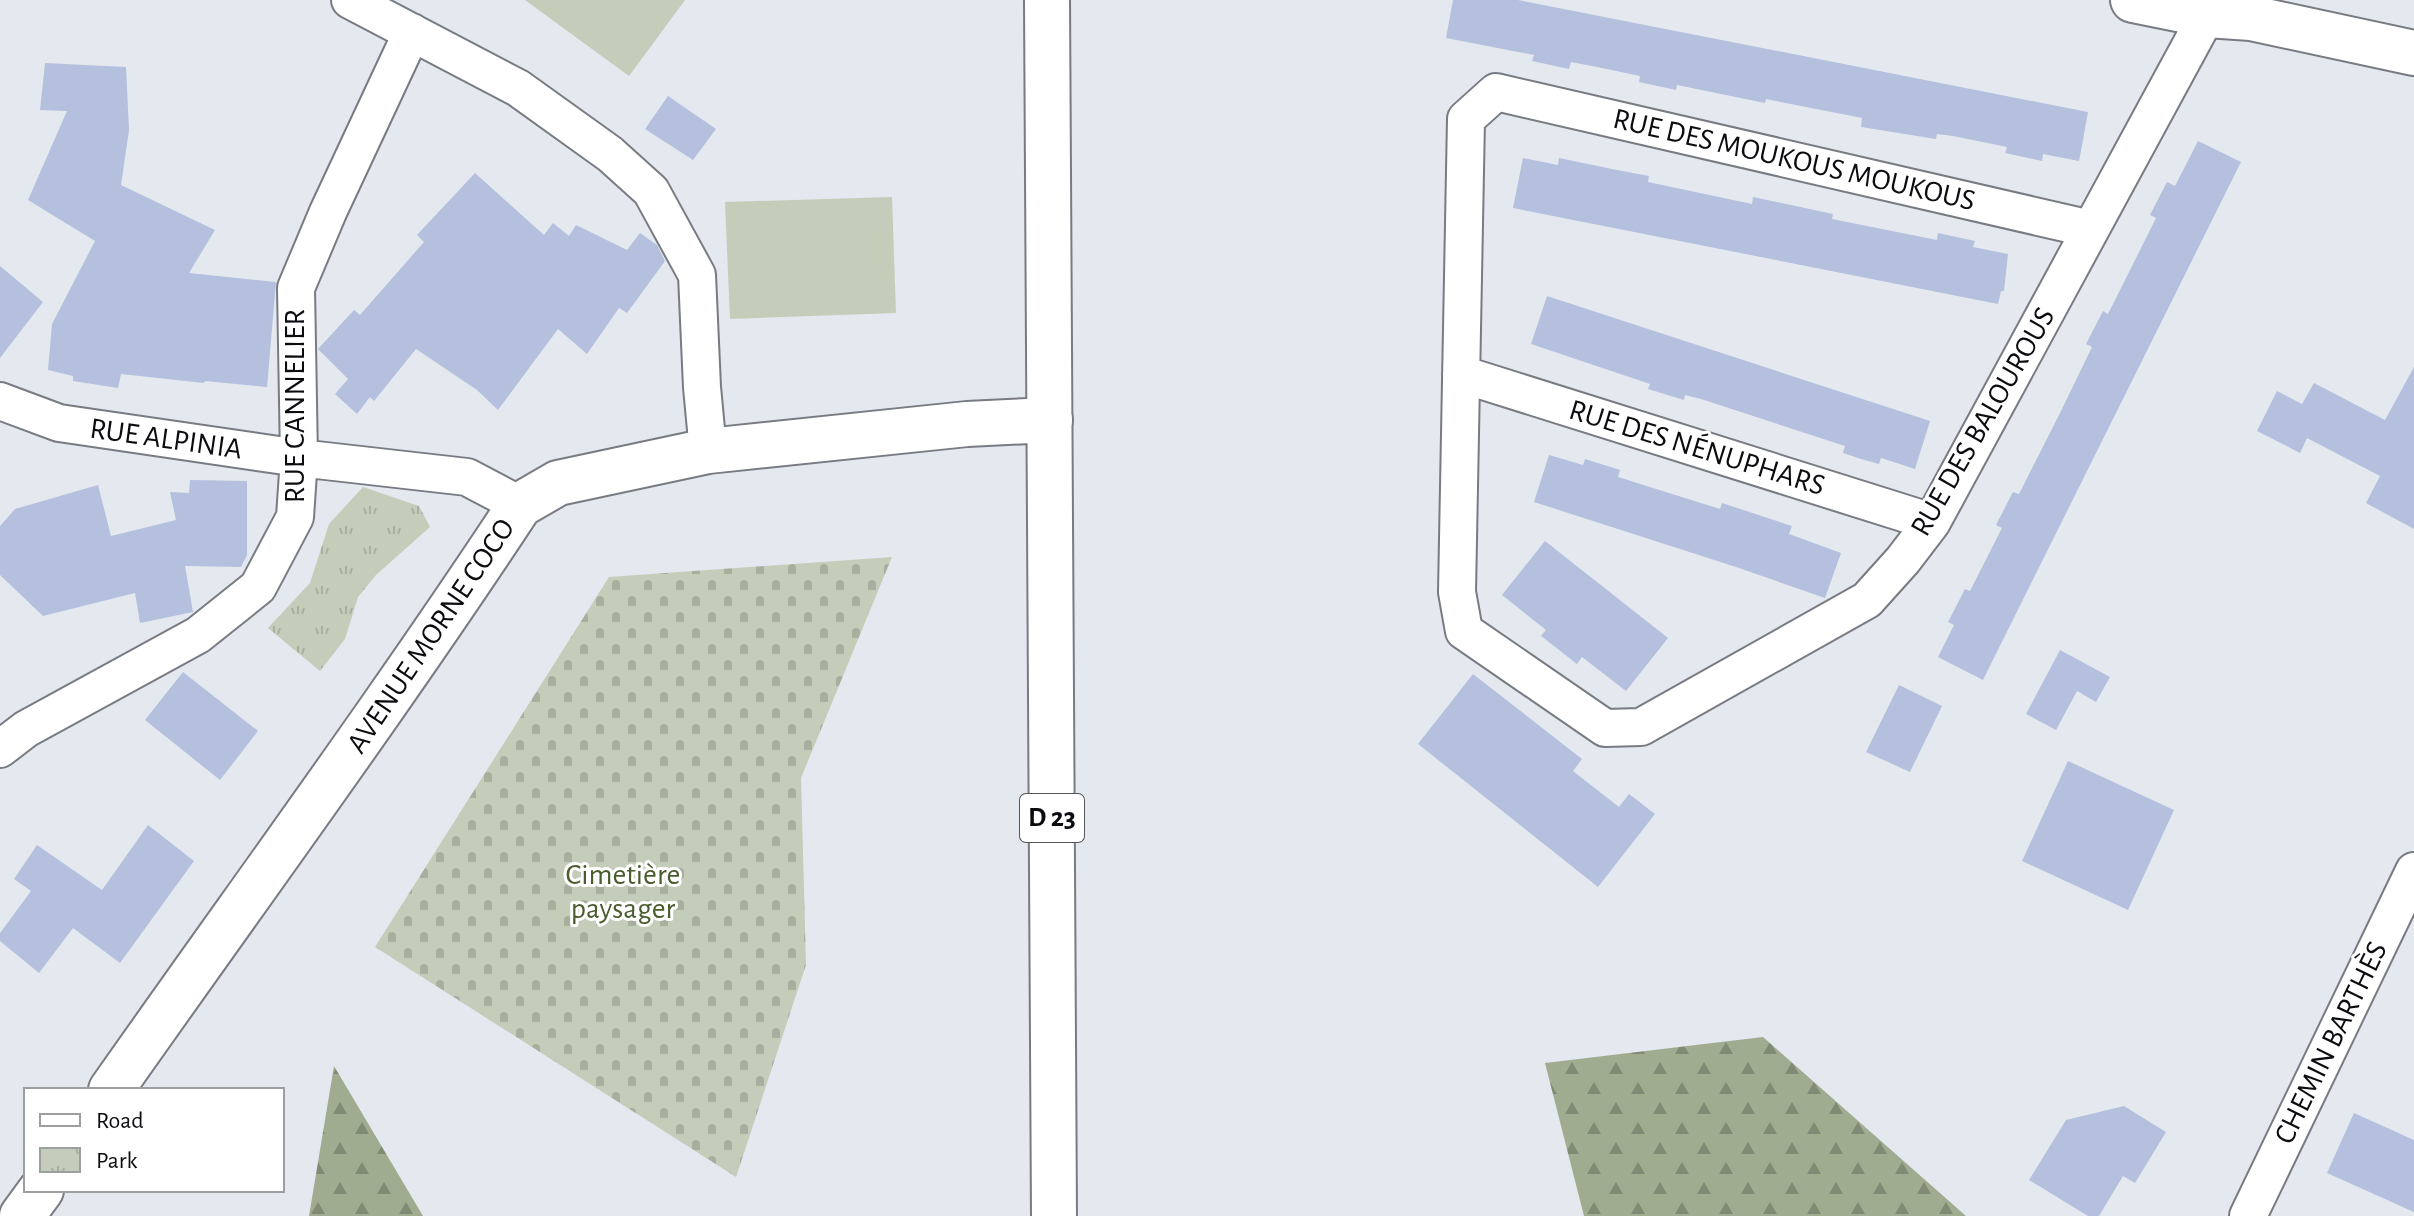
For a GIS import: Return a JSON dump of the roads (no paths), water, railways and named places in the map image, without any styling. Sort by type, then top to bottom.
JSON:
[{"type":"main road","name":"D 23","points":[[1047,0],[1054,1216]]},
{"type":"main road","points":[[2133,0],[2207,15],[2251,18],[2414,53]]},
{"type":"main road","name":"AVENUE MORNE COCO","points":[[112,1088],[329,786],[520,505],[558,483],[708,451],[967,424],[1050,420]]},
{"type":"main road","points":[[22,1216],[40,1192]]},
{"type":"street","points":[[350,0],[518,88],[610,154],[651,191],[697,275],[708,451]]},
{"type":"street","name":"RUE DES BALOUROUS","points":[[1496,92],[1466,119],[1457,592],[1464,631],[1605,728],[1641,727],[1867,600],[1932,522],[2207,15]]},
{"type":"street","name":"RUE CANNELIER","points":[[0,749],[26,729],[198,635],[258,587],[295,517],[299,458],[296,288],[412,32]]},
{"type":"street","name":"RUE DES MOUKOUS MOUKOUS","points":[[1496,92],[2091,229]]},
{"type":"street","name":"RUE DES NÉNUPHARS","points":[[1461,374],[1932,522]]},
{"type":"street","name":"RUE ALPINIA","points":[[0,401],[59,423],[299,458],[467,477],[520,505]]},
{"type":"street","name":"CHEMIN BARTHÈS","points":[[2248,1216],[2414,871]]},
{"type":"park label","name":"Cimetière paysager","points":[[623,892]]}]
